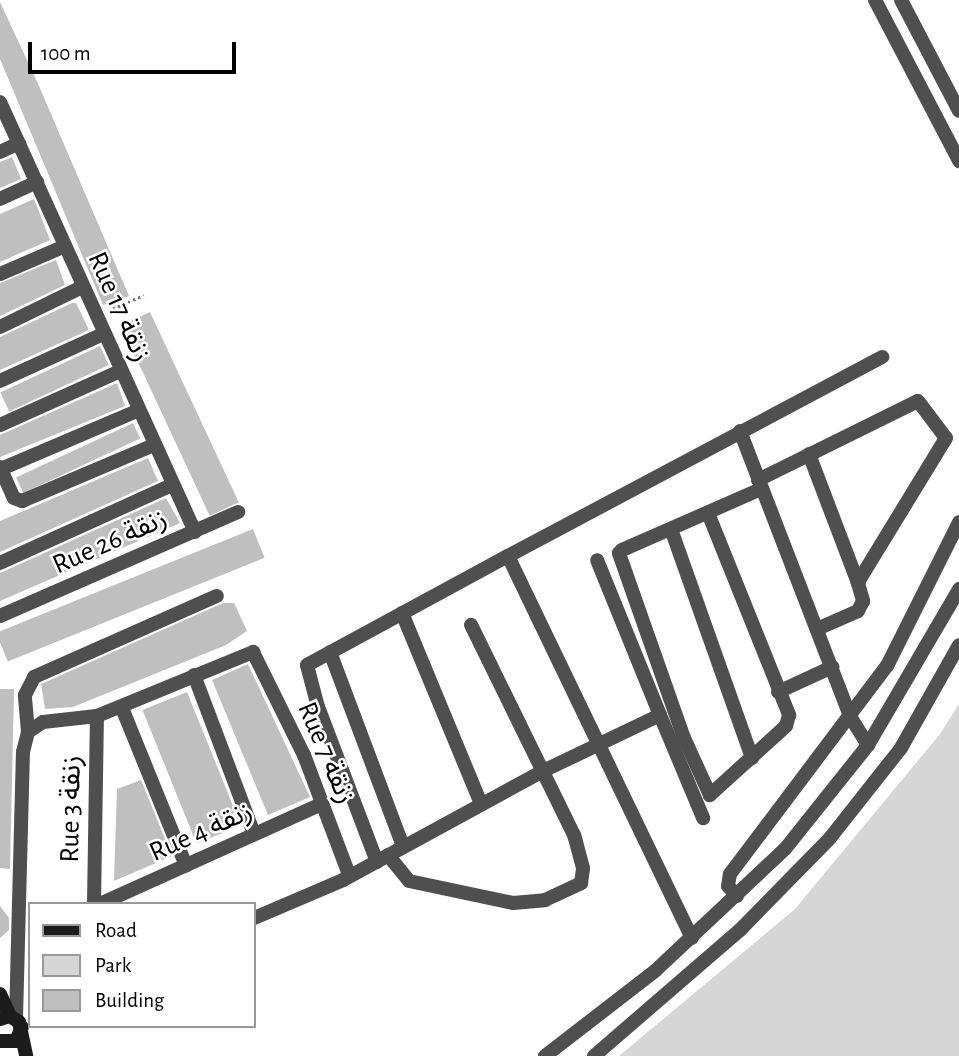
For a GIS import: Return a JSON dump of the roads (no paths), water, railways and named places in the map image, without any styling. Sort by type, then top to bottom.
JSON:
[{"type":"main road","points":[[0,994],[16,1020],[26,1056]]},
{"type":"main road","points":[[5,1045],[19,1039],[16,1020]]},
{"type":"street","points":[[875,0],[959,161]]},
{"type":"street","points":[[901,0],[959,111]]},
{"type":"street","name":"Rue 17 زنقة","points":[[0,102],[137,411],[195,532]]},
{"type":"street","points":[[0,152],[19,143]]},
{"type":"street","points":[[0,200],[37,182]]},
{"type":"street","points":[[0,274],[65,246]]},
{"type":"street","points":[[0,327],[82,287]]},
{"type":"street","points":[[0,381],[103,334]]},
{"type":"street","points":[[471,625],[574,835],[583,868],[581,883],[545,900],[513,903],[409,881],[382,858],[306,671],[307,665],[882,357]]},
{"type":"street","points":[[0,425],[120,370]]},
{"type":"street","points":[[708,513],[789,721],[716,794],[707,793],[619,558],[622,550],[708,513],[809,454],[918,401],[946,438],[858,583]]},
{"type":"street","points":[[137,411],[1,468],[17,501],[153,445]]},
{"type":"street","points":[[740,431],[851,718],[868,745]]},
{"type":"street","points":[[809,454],[863,601],[858,611],[817,629]]},
{"type":"street","points":[[0,563],[172,485]]},
{"type":"street","name":"Rue 26 زنقة","points":[[0,616],[238,512]]},
{"type":"street","points":[[737,896],[728,886],[730,874],[851,718],[887,666],[959,522]]},
{"type":"street","points":[[671,529],[752,758]]},
{"type":"street","points":[[508,556],[692,938]]},
{"type":"street","points":[[597,560],[703,818]]},
{"type":"street","points":[[545,1056],[692,938],[737,896],[817,812],[868,745],[959,589]]},
{"type":"street","points":[[16,1020],[23,752],[28,732],[25,695],[34,677],[217,596]]},
{"type":"street","points":[[402,613],[481,804]]},
{"type":"street","points":[[594,1056],[740,930],[830,838],[901,748],[959,645]]},
{"type":"street","name":"Rue 3 زنقة","points":[[28,732],[43,722],[97,716],[122,708],[253,652]]},
{"type":"street","name":"Rue 7 زنقة","points":[[253,652],[304,755],[349,875]]},
{"type":"street","points":[[330,652],[403,846]]},
{"type":"street","points":[[778,692],[832,667]]},
{"type":"street","points":[[194,675],[254,834]]},
{"type":"street","points":[[122,708],[186,866]]},
{"type":"street","points":[[256,917],[349,875],[541,772],[660,715]]},
{"type":"street","name":"Rue 3 زنقة","points":[[94,902],[97,716]]},
{"type":"street","name":"Rue 4 زنقة","points":[[105,902],[321,804]]}]
